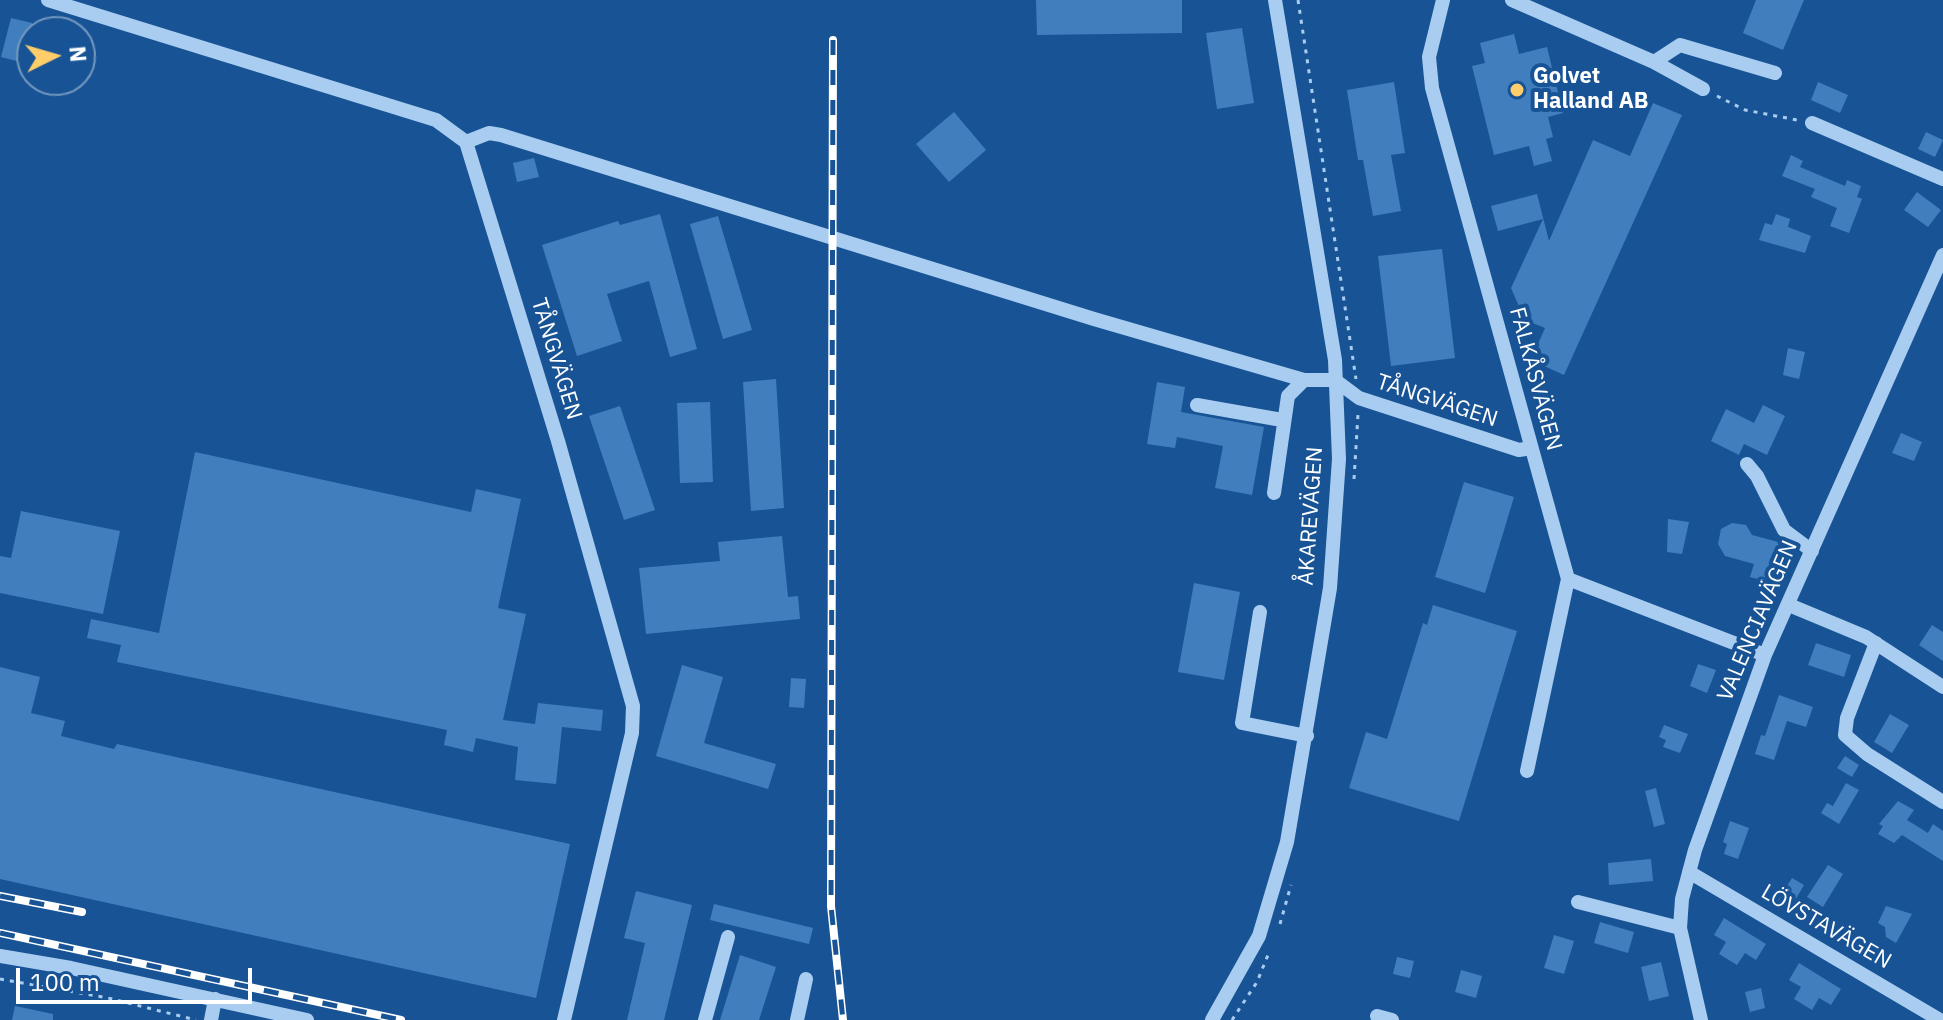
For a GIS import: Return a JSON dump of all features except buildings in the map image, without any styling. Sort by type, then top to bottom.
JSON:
[{"type":"street","points":[[48,0],[290,72],[436,120],[466,142],[489,133],[501,135],[1007,293],[1304,380],[1335,380]]},
{"type":"street","name":"ÅKAREVÄGEN","points":[[1212,1020],[1259,936],[1287,842],[1330,588],[1339,459],[1335,380],[1275,0]]},
{"type":"street","name":"FALKÅSVÄGEN","points":[[1443,0],[1429,57],[1432,88],[1568,579],[1527,771]]},
{"type":"street","points":[[1512,0],[1654,62],[1703,89]]},
{"type":"street","points":[[1654,62],[1680,45],[1775,73]]},
{"type":"street","points":[[1812,123],[1943,179]]},
{"type":"street","name":"TÅNGVÄGEN","points":[[466,142],[585,533],[633,706],[632,733],[564,1020]]},
{"type":"street","name":"VALENCIAVÄGEN","points":[[1701,1020],[1680,928],[1689,872],[1713,792],[1765,655],[1943,255]]},
{"type":"street","points":[[1274,493],[1282,420],[1288,396],[1304,380]]},
{"type":"street","name":"TÅNGVÄGEN","points":[[1335,380],[1359,398],[1519,450],[1531,448]]},
{"type":"street","points":[[1197,405],[1282,420]]},
{"type":"street","points":[[1747,464],[1757,476],[1784,530],[1812,551]]},
{"type":"street","points":[[1568,579],[1765,655]]},
{"type":"street","points":[[1789,605],[1843,625],[1943,687]]},
{"type":"street","points":[[1260,612],[1242,723],[1307,736]]},
{"type":"street","points":[[1876,643],[1847,718],[1845,735],[1867,754],[1943,802]]},
{"type":"street","name":"LÖVSTAVÄGEN","points":[[1689,872],[1940,1020]]},
{"type":"street","points":[[1578,902],[1680,928]]},
{"type":"street","points":[[705,1020],[728,937]]},
{"type":"street","points":[[0,956],[307,1020]]},
{"type":"street","points":[[797,1020],[806,979]]},
{"type":"street","points":[[211,1020],[215,999]]},
{"type":"street","points":[[1377,1016],[1392,1020]]},
{"type":"path","points":[[1703,89],[1745,110],[1812,123]]},
{"type":"path","points":[[0,979],[108,998],[197,1020]]},
{"type":"railway","points":[[833,40],[831,906],[843,1020]]},
{"type":"railway","points":[[0,896],[82,912]]},
{"type":"railway","points":[[0,933],[401,1020]]},
{"type":"place","name":"Golvet Halland AB","points":[[1517,90]]}]
